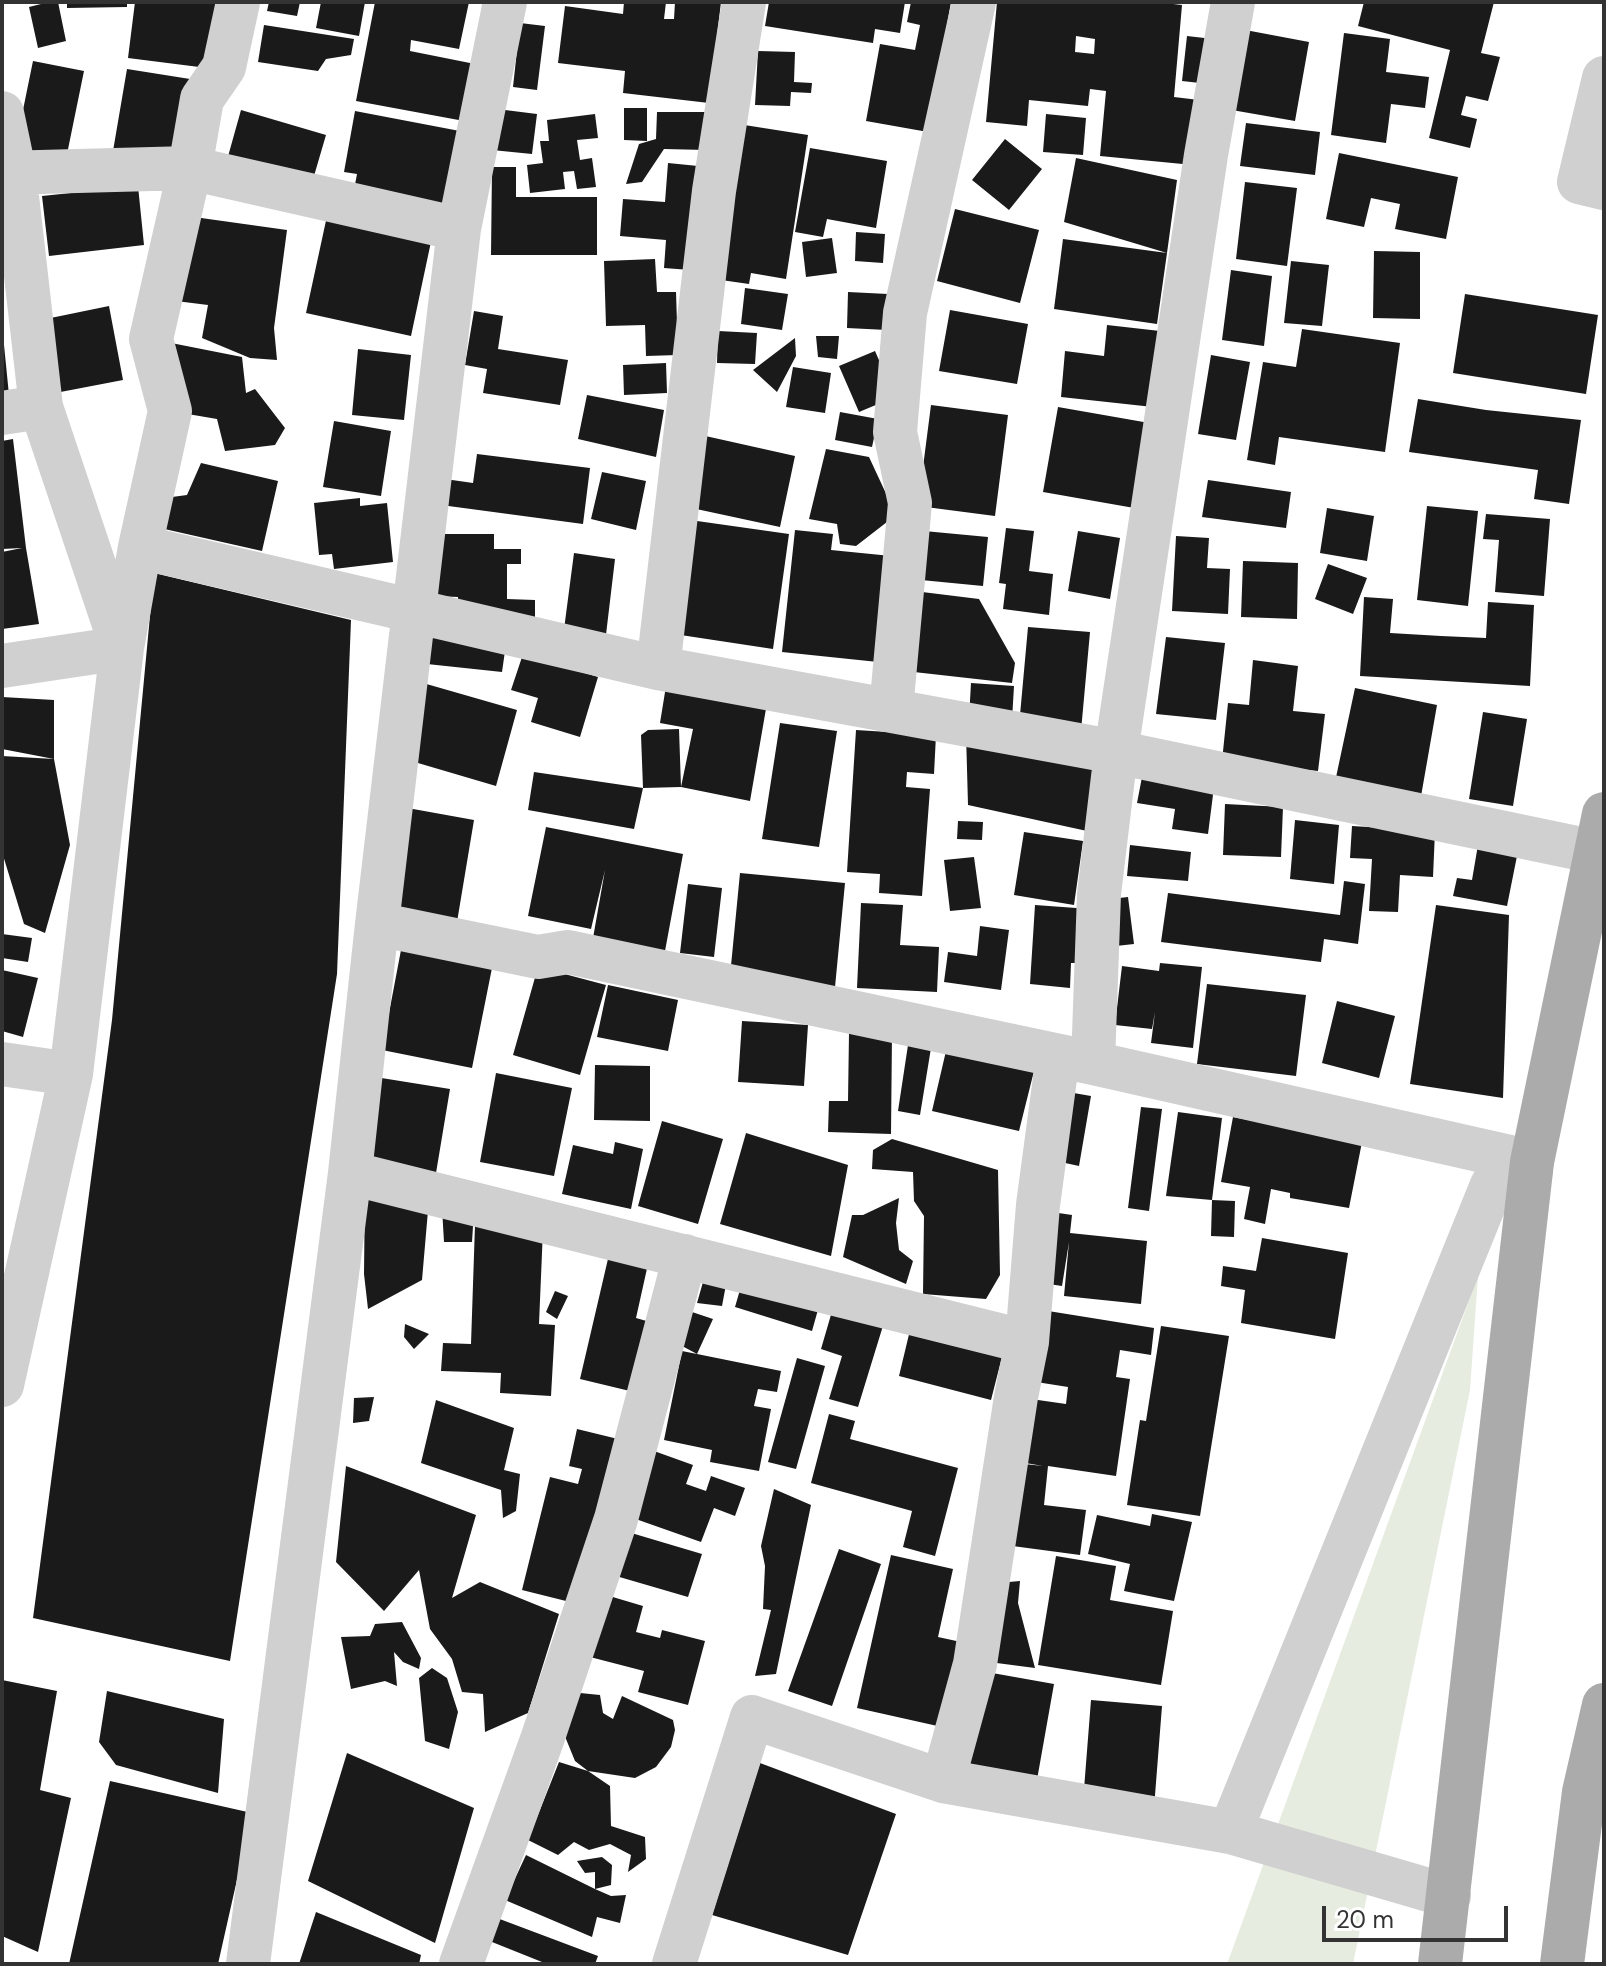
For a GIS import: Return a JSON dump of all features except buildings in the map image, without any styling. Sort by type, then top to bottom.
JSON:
[{"type":"main road","points":[[1440,1964],[1532,1166],[1600,833]]},
{"type":"main road","points":[[1562,1964],[1594,1794],[1604,1705]]},
{"type":"street","points":[[2,1385],[71,1074],[122,648],[140,547],[170,411],[151,339],[190,168],[202,99],[224,67],[238,2]]},
{"type":"street","points":[[248,1964],[350,1173],[459,229],[505,2]]},
{"type":"street","points":[[658,668],[714,191],[744,2]]},
{"type":"street","points":[[891,710],[910,503],[895,432],[905,313],[974,2]]},
{"type":"street","points":[[943,1781],[975,1664],[1027,1342],[1038,1205],[1075,1060],[1116,752],[1206,155],[1233,2]]},
{"type":"street","points":[[1604,78],[1579,182],[1604,188]]},
{"type":"street","points":[[2,113],[21,410],[122,648]]},
{"type":"street","points":[[8,172],[190,168],[459,229]]},
{"type":"street","points":[[140,547],[658,668],[1116,752],[1600,833]]},
{"type":"street","points":[[2,666],[122,648]]},
{"type":"street","points":[[377,924],[538,957],[568,952],[1075,1060],[1532,1166]]},
{"type":"street","points":[[2,1064],[71,1074]]},
{"type":"street","points":[[1230,1832],[1492,1185],[1532,1166]]},
{"type":"street","points":[[350,1173],[1027,1342]]},
{"type":"street","points":[[461,1964],[543,1737],[616,1519],[685,1256]]},
{"type":"street","points":[[674,1964],[752,1717],[943,1781],[1230,1832],[1449,1896]]},
{"type":"shaded area","points":[[1478,1276],[1470,1390],[1353,1964],[1227,1964]]}]
